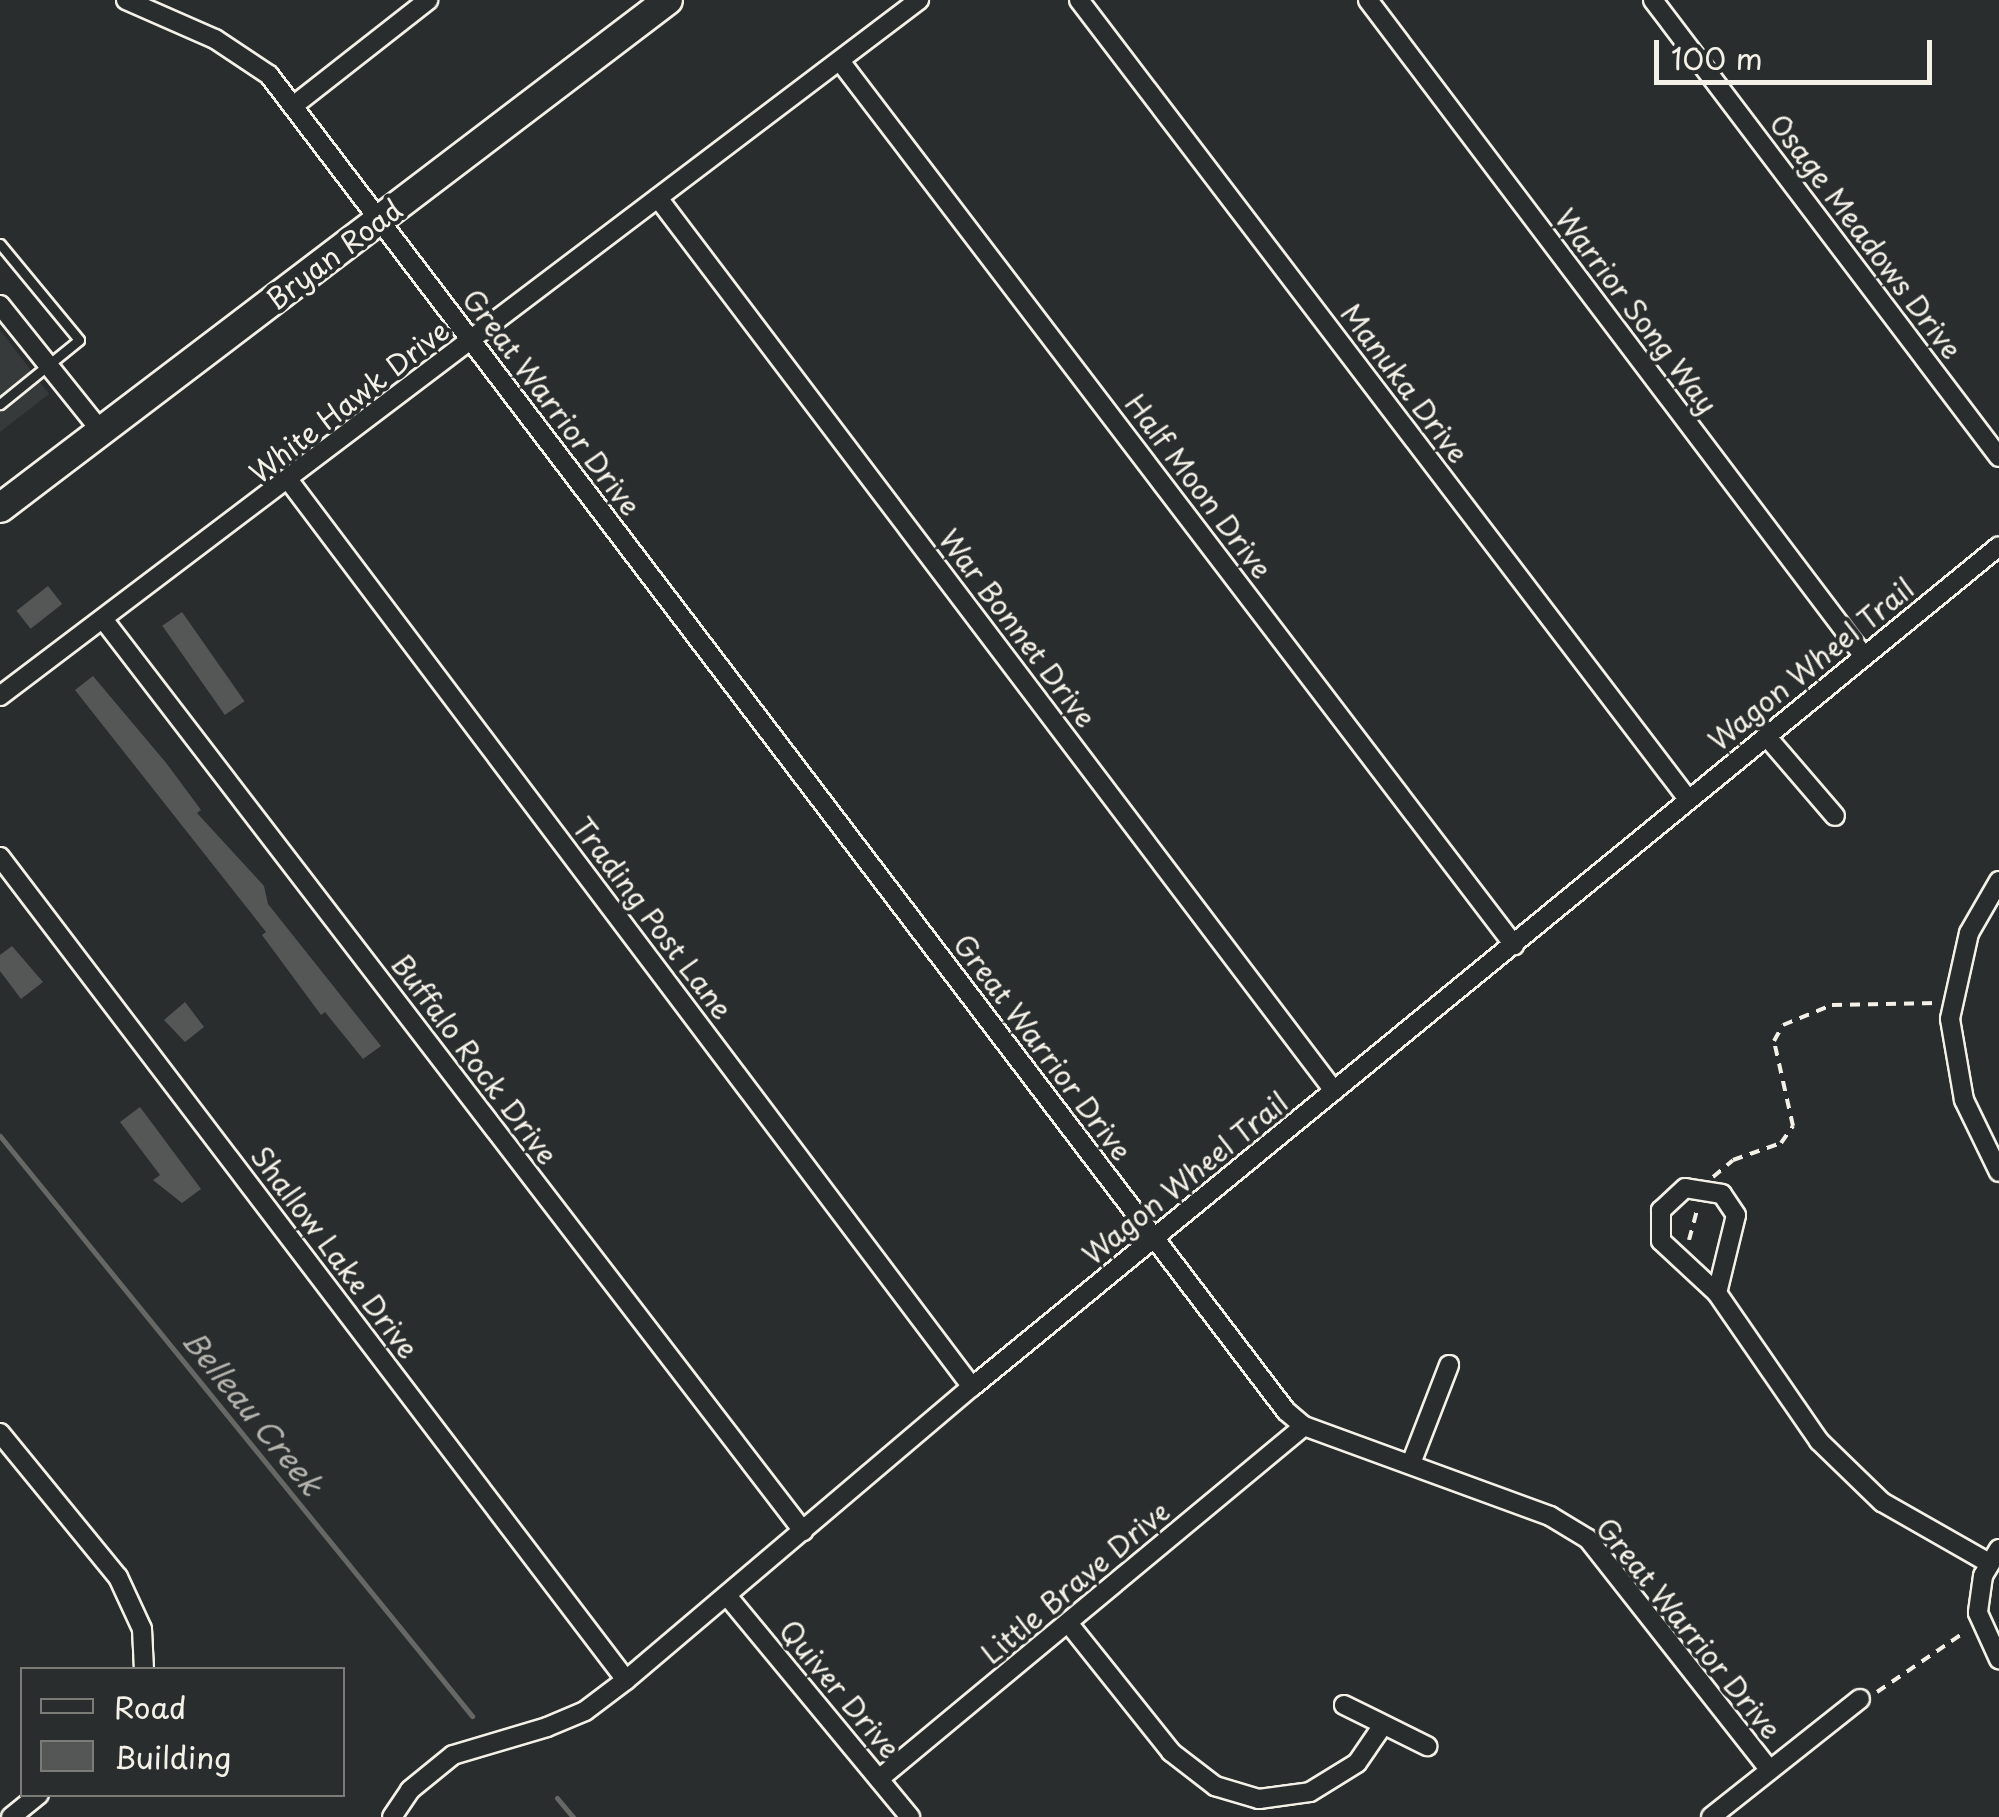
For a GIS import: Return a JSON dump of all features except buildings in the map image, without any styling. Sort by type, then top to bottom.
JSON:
[{"type":"main road","name":"Bryan Road","points":[[0,508],[668,0]]},
{"type":"street","points":[[294,106],[428,0]]},
{"type":"street","name":"White Hawk Drive","points":[[0,696],[290,482],[919,0]]},
{"type":"street","name":"Manuka Drive","points":[[1080,0],[1688,800]]},
{"type":"street","name":"Warrior Song Way","points":[[1368,0],[1863,655]]},
{"type":"street","name":"Osage Meadows Drive","points":[[1653,0],[1999,457]]},
{"type":"street","name":"Great Warrior Drive","points":[[130,1],[237,52],[269,75],[1155,1239],[1304,1426],[1412,1461],[1550,1516],[1588,1539],[1769,1769]]},
{"type":"street","name":"Half Moon Drive","points":[[840,61],[1514,945]]},
{"type":"street","name":"War Bonnet Drive","points":[[658,198],[1334,1091]]},
{"type":"street","points":[[4,317],[49,365],[100,431]]},
{"type":"street","name":"Trading Post Lane","points":[[290,482],[972,1387]]},
{"type":"street","name":"Wagon Wheel Trail","points":[[392,1817],[410,1790],[453,1755],[560,1722],[626,1680],[728,1598],[972,1387],[1999,546]]},
{"type":"street","name":"Buffalo Rock Drive","points":[[103,620],[803,1531]]},
{"type":"street","points":[[1768,737],[1835,816]]},
{"type":"street","name":"Shallow Lake Drive","points":[[0,857],[626,1680]]},
{"type":"street","points":[[1999,881],[1969,933],[1950,1019],[1964,1100],[1999,1172]]},
{"type":"street","points":[[1717,1294],[1736,1215],[1711,1188],[1686,1188],[1661,1210],[1661,1241],[1717,1294],[1848,1473],[1903,1516],[1994,1556],[1978,1613],[1999,1659]]},
{"type":"street","points":[[1412,1461],[1450,1365]]},
{"type":"street","name":"Little Brave Drive","points":[[879,1779],[1304,1426]]},
{"type":"street","points":[[0,1433],[118,1577],[142,1629],[144,1667]]},
{"type":"street","name":"Quiver Drive","points":[[728,1598],[910,1817]]},
{"type":"street","points":[[1070,1624],[1171,1752],[1215,1786],[1259,1799],[1310,1792],[1357,1764],[1384,1725]]},
{"type":"street","points":[[1711,1817],[1860,1699]]},
{"type":"street","points":[[1344,1705],[1426,1746]]},
{"type":"street","points":[[11,1817],[35,1797]]},
{"type":"lane","points":[[0,244],[80,340],[0,404]]},
{"type":"path","points":[[1713,1177],[1734,1160],[1781,1143],[1793,1126],[1774,1041],[1783,1025],[1832,1005],[1939,1004]]},
{"type":"path","points":[[1688,1255],[1702,1197]]},
{"type":"path","points":[[1860,1699],[1965,1632]]},
{"type":"shaded area","points":[[0,330],[49,394],[0,432]]},
{"type":"waterway","name":"Belleau Creek","points":[[0,1136],[472,1716]]},
{"type":"waterway","name":"Belleau Creek","points":[[557,1798],[573,1817]]}]
